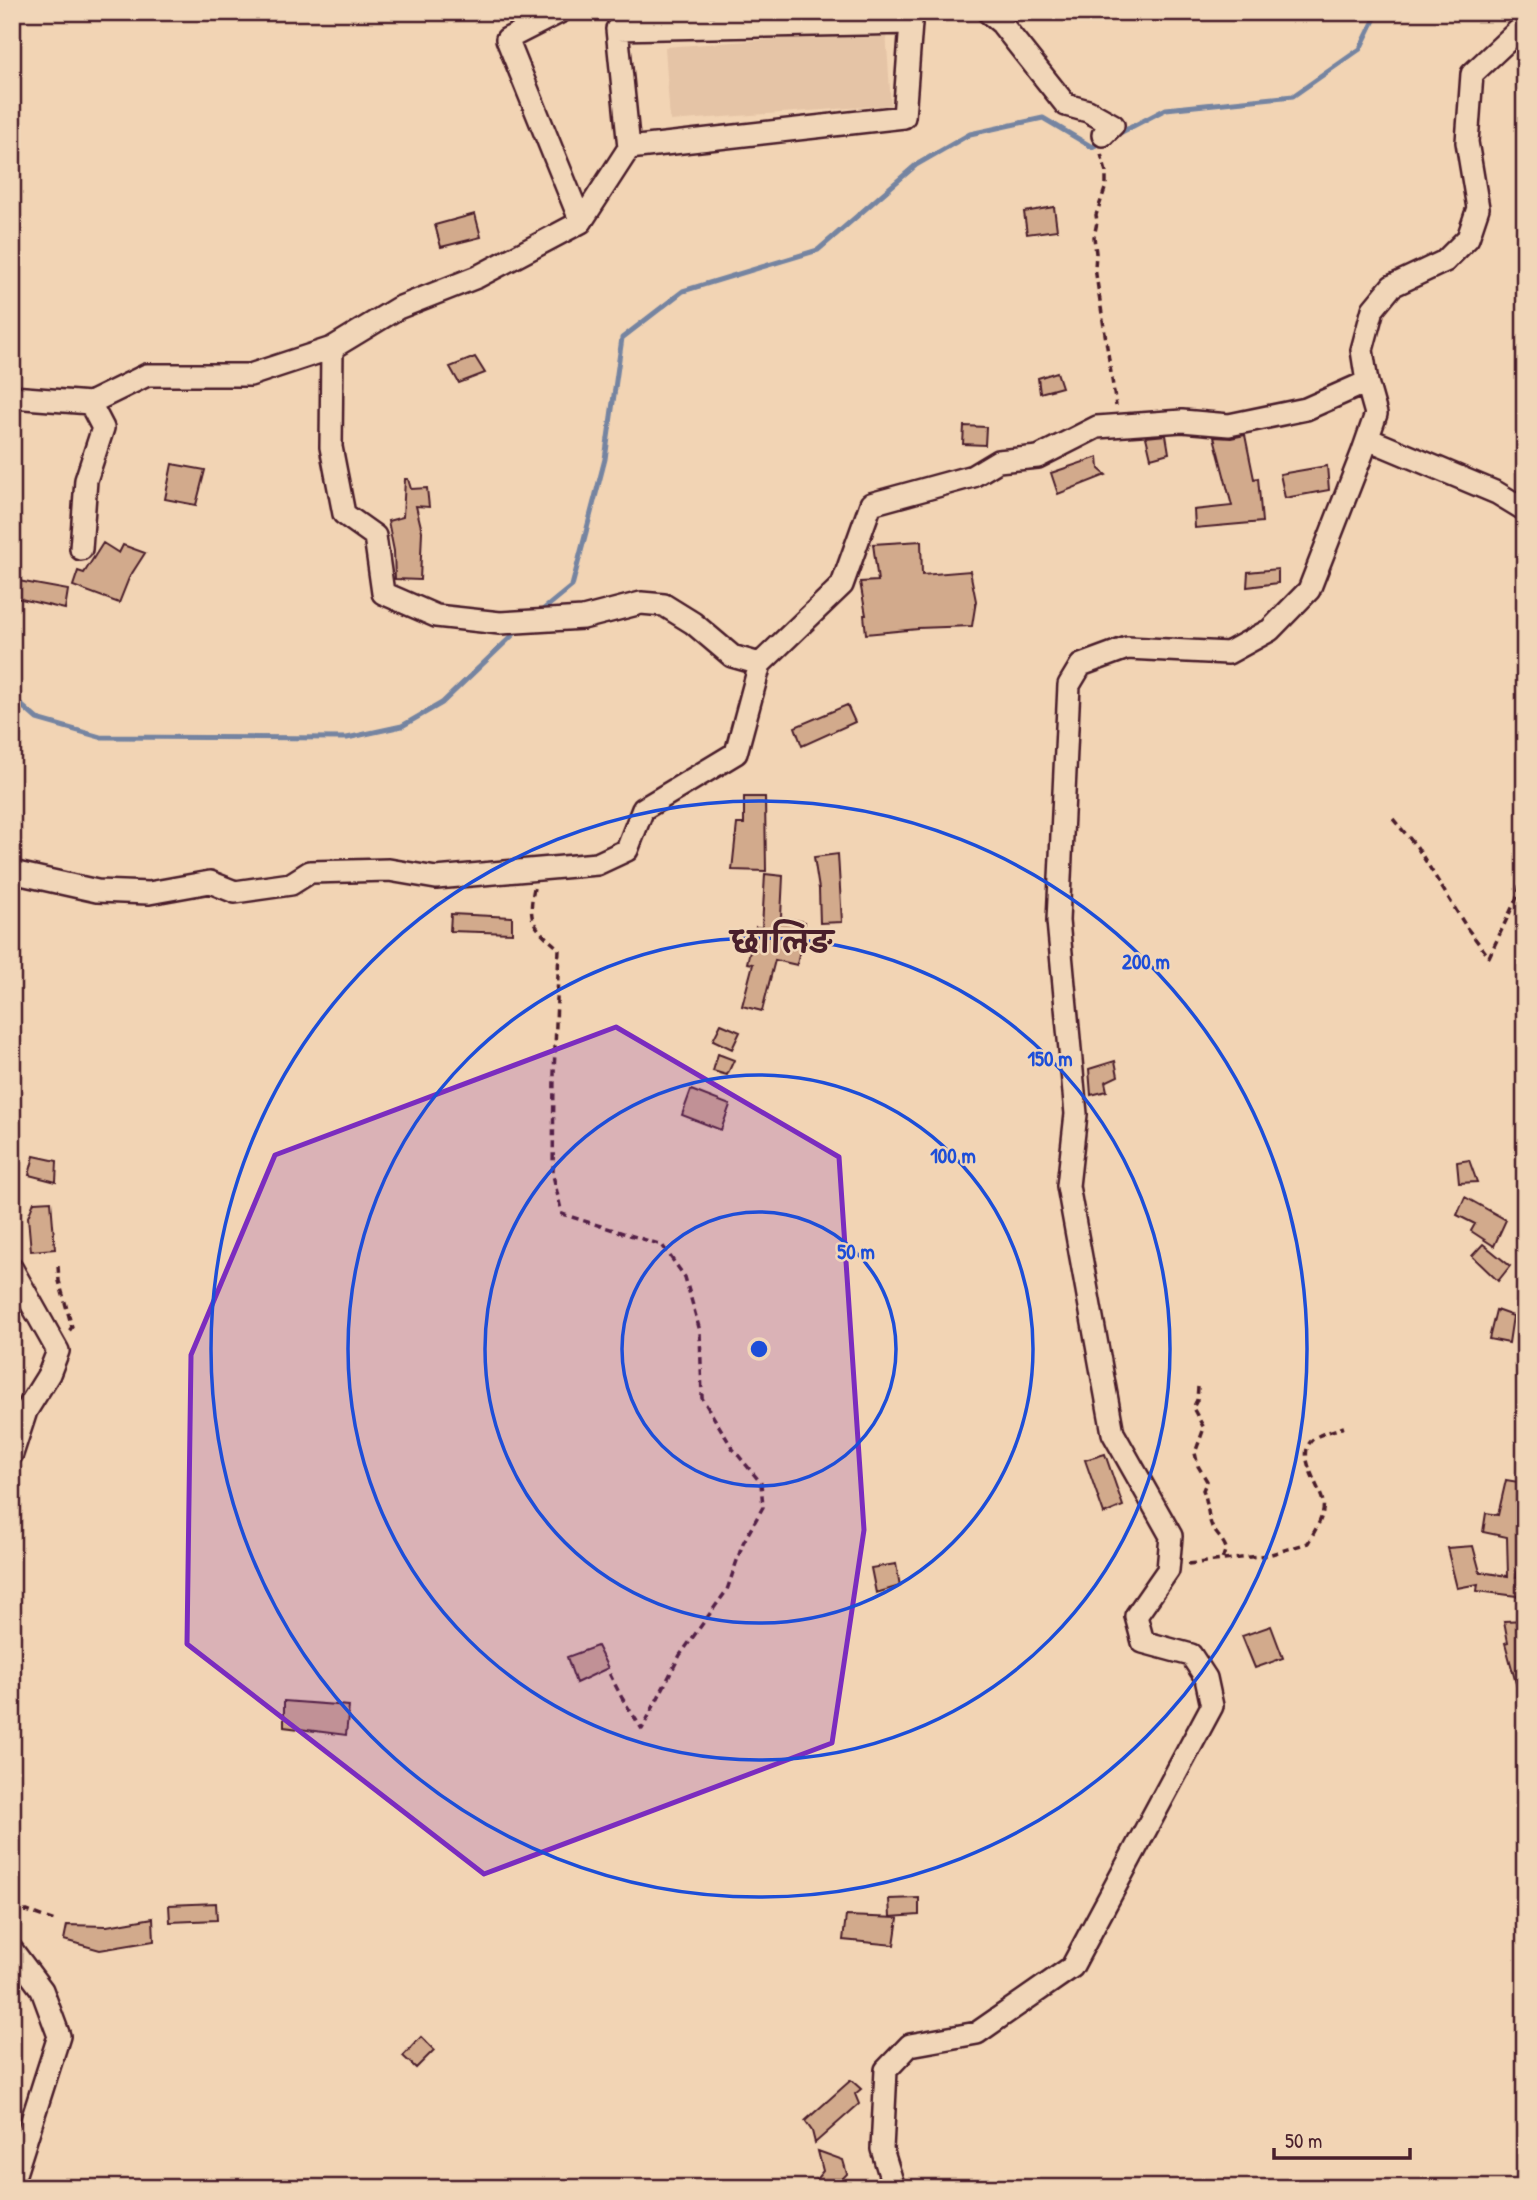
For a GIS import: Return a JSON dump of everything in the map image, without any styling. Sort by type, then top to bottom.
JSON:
[{"type":"street","points":[[560,12],[507,39],[580,222]]},
{"type":"street","points":[[988,12],[1001,23],[1066,105],[1088,111],[1112,125],[1102,144]]},
{"type":"street","points":[[12,397],[90,403],[146,375],[250,375],[332,348],[398,308],[477,277],[580,222],[629,148],[617,29],[915,18],[904,117],[629,148]]},
{"type":"street","points":[[894,2188],[882,2149],[886,2070],[910,2045],[977,2033],[1072,1967],[1212,1706],[1206,1678],[1191,1655],[1143,1642],[1136,1616],[1168,1570],[1171,1536],[1113,1433],[1068,1186],[1076,1114],[1058,921],[1069,685],[1081,665],[1127,648],[1228,653],[1270,630],[1309,590],[1376,414],[1362,350],[1373,309],[1392,286],[1446,261],[1468,238],[1478,208],[1467,142],[1472,74],[1525,22]]},
{"type":"street","points":[[332,348],[331,447],[344,514],[375,536],[383,593],[436,616],[500,623],[583,618],[641,604],[664,605],[694,623],[732,656],[760,664]]},
{"type":"street","points":[[12,872],[97,891],[149,893],[210,882],[235,892],[291,884],[310,872],[389,870],[436,878],[597,864],[627,850],[643,809],[736,753],[760,664],[842,585],[871,504],[973,476],[998,461],[1038,457],[1097,427],[1182,421],[1229,425],[1306,409],[1367,382]]},
{"type":"street","points":[[81,548],[86,480],[103,428],[90,403]]},
{"type":"street","points":[[1368,439],[1497,493],[1525,510]]},
{"type":"street","points":[[12,1269],[58,1351],[26,1411],[12,1454]]},
{"type":"street","points":[[12,1950],[42,1990],[59,2036],[14,2177],[17,2188]]},
{"type":"path","points":[[1102,144],[1106,186],[1096,215],[1095,268],[1119,425]]},
{"type":"path","points":[[1393,819],[1417,847],[1467,928],[1489,957],[1518,895],[1525,854]]},
{"type":"path","points":[[538,869],[530,907],[534,925],[559,949],[553,1175],[562,1214],[662,1245],[685,1277],[700,1331],[702,1398],[733,1449],[761,1483],[763,1507],[743,1543],[727,1590],[680,1655],[642,1729],[609,1673]]},
{"type":"path","points":[[58,1266],[59,1281],[72,1327],[58,1351]]},
{"type":"path","points":[[1198,1388],[1198,1400],[1194,1408],[1204,1428],[1195,1453],[1198,1466],[1207,1481],[1203,1490],[1212,1527],[1226,1548],[1222,1560]]},
{"type":"path","points":[[1169,1562],[1185,1565],[1268,1555],[1308,1544],[1318,1526],[1324,1504],[1307,1461],[1307,1448],[1314,1437],[1344,1427]]},
{"type":"path","points":[[12,1912],[27,1911],[55,1921]]},
{"type":"highlighted area","points":[[616,1027],[839,1157],[864,1530],[832,1743],[484,1874],[187,1644],[191,1355],[275,1155]]},
{"type":"shaded area","points":[[886,31],[891,105],[670,121],[665,47]]},
{"type":"building","points":[[1054,207],[1057,230],[1027,234],[1024,212]]},
{"type":"building","points":[[475,214],[481,237],[441,247],[435,225]]},
{"type":"building","points":[[475,357],[485,373],[459,383],[450,367]]},
{"type":"building","points":[[1057,372],[1062,387],[1040,393],[1038,378]]},
{"type":"building","points":[[964,426],[986,427],[985,445],[963,444]]},
{"type":"building","points":[[1166,435],[1169,453],[1151,458],[1146,437]]},
{"type":"building","points":[[1245,435],[1254,479],[1258,478],[1262,522],[1195,528],[1194,510],[1232,506],[1214,437]]},
{"type":"building","points":[[1098,457],[1099,469],[1106,475],[1058,494],[1051,473]]},
{"type":"building","points":[[172,464],[205,470],[196,505],[165,499]]},
{"type":"building","points":[[1327,466],[1329,490],[1285,498],[1280,474]]},
{"type":"building","points":[[405,479],[408,479],[411,489],[427,488],[429,507],[416,506],[422,531],[420,580],[395,579],[394,551],[388,521],[403,517]]},
{"type":"building","points":[[921,541],[922,575],[970,571],[976,601],[972,626],[866,634],[866,615],[860,582],[878,581],[873,544]]},
{"type":"building","points":[[103,543],[119,553],[123,545],[145,553],[129,578],[119,603],[73,586],[78,571],[84,573]]},
{"type":"building","points":[[1278,569],[1278,583],[1247,587],[1248,572]]},
{"type":"building","points":[[13,580],[68,590],[65,609],[12,597]]},
{"type":"building","points":[[847,705],[855,722],[802,746],[795,727]]},
{"type":"building","points":[[744,797],[765,797],[766,871],[732,870],[737,824],[744,824]]},
{"type":"building","points":[[838,854],[842,922],[820,923],[814,857]]},
{"type":"building","points":[[765,874],[783,876],[781,917],[805,922],[797,965],[775,960],[762,1011],[742,1006],[753,964],[747,963],[756,927],[762,928]]},
{"type":"building","points":[[451,914],[512,917],[512,933],[450,931]]},
{"type":"building","points":[[721,1024],[740,1032],[732,1049],[713,1040]]},
{"type":"building","points":[[718,1054],[734,1060],[727,1075],[713,1071]]},
{"type":"building","points":[[1115,1061],[1118,1076],[1105,1082],[1107,1091],[1091,1095],[1089,1069]]},
{"type":"building","points":[[691,1090],[730,1105],[721,1130],[682,1115]]},
{"type":"building","points":[[34,1156],[57,1161],[56,1182],[29,1175]]},
{"type":"building","points":[[1469,1160],[1477,1182],[1459,1183],[1457,1162]]},
{"type":"building","points":[[1465,1197],[1506,1220],[1494,1246],[1471,1231],[1475,1224],[1457,1215]]},
{"type":"building","points":[[51,1201],[55,1249],[31,1251],[28,1217],[34,1202]]},
{"type":"building","points":[[1483,1244],[1510,1266],[1498,1281],[1472,1256]]},
{"type":"building","points":[[1496,1310],[1513,1316],[1509,1343],[1489,1339]]},
{"type":"building","points":[[1105,1454],[1123,1506],[1104,1514],[1085,1460]]},
{"type":"building","points":[[1506,1480],[1525,1483],[1524,1545],[1516,1577],[1525,1578],[1525,1597],[1477,1591],[1478,1584],[1457,1588],[1447,1548],[1473,1546],[1480,1572],[1508,1576],[1507,1537],[1483,1532],[1486,1513],[1498,1515]]},
{"type":"building","points":[[896,1564],[900,1586],[876,1593],[871,1568]]},
{"type":"building","points":[[1525,1620],[1525,1697],[1520,1698],[1505,1643],[1508,1642],[1504,1621]]},
{"type":"building","points":[[1271,1626],[1283,1658],[1255,1668],[1242,1636]]},
{"type":"building","points":[[597,1646],[608,1668],[576,1683],[567,1657]]},
{"type":"building","points":[[284,1701],[349,1706],[346,1735],[284,1727]]},
{"type":"building","points":[[919,1898],[919,1915],[890,1917],[889,1899]]},
{"type":"building","points":[[216,1903],[217,1920],[170,1922],[169,1905]]},
{"type":"building","points":[[846,1916],[898,1918],[894,1945],[843,1940]]},
{"type":"building","points":[[153,1918],[154,1941],[100,1950],[64,1940],[67,1925],[107,1926]]},
{"type":"building","points":[[421,2037],[434,2050],[416,2068],[403,2056]]},
{"type":"building","points":[[851,2080],[861,2089],[855,2094],[859,2104],[815,2143],[812,2131],[805,2121]]},
{"type":"building","points":[[818,2151],[843,2160],[847,2174],[833,2188],[814,2182],[823,2171]]},
{"type":"waterway","points":[[1116,135],[1166,109],[1293,96],[1360,49],[1378,12]]},
{"type":"waterway","points":[[539,613],[572,586],[605,459],[622,338],[683,291],[818,250],[916,165],[970,134],[1043,118],[1092,147],[1104,141]]},
{"type":"waterway","points":[[12,697],[37,719],[100,737],[347,738],[402,726],[442,703],[518,630]]},
{"type":"district","name":"छालिङ","points":[[782,942]]}]
